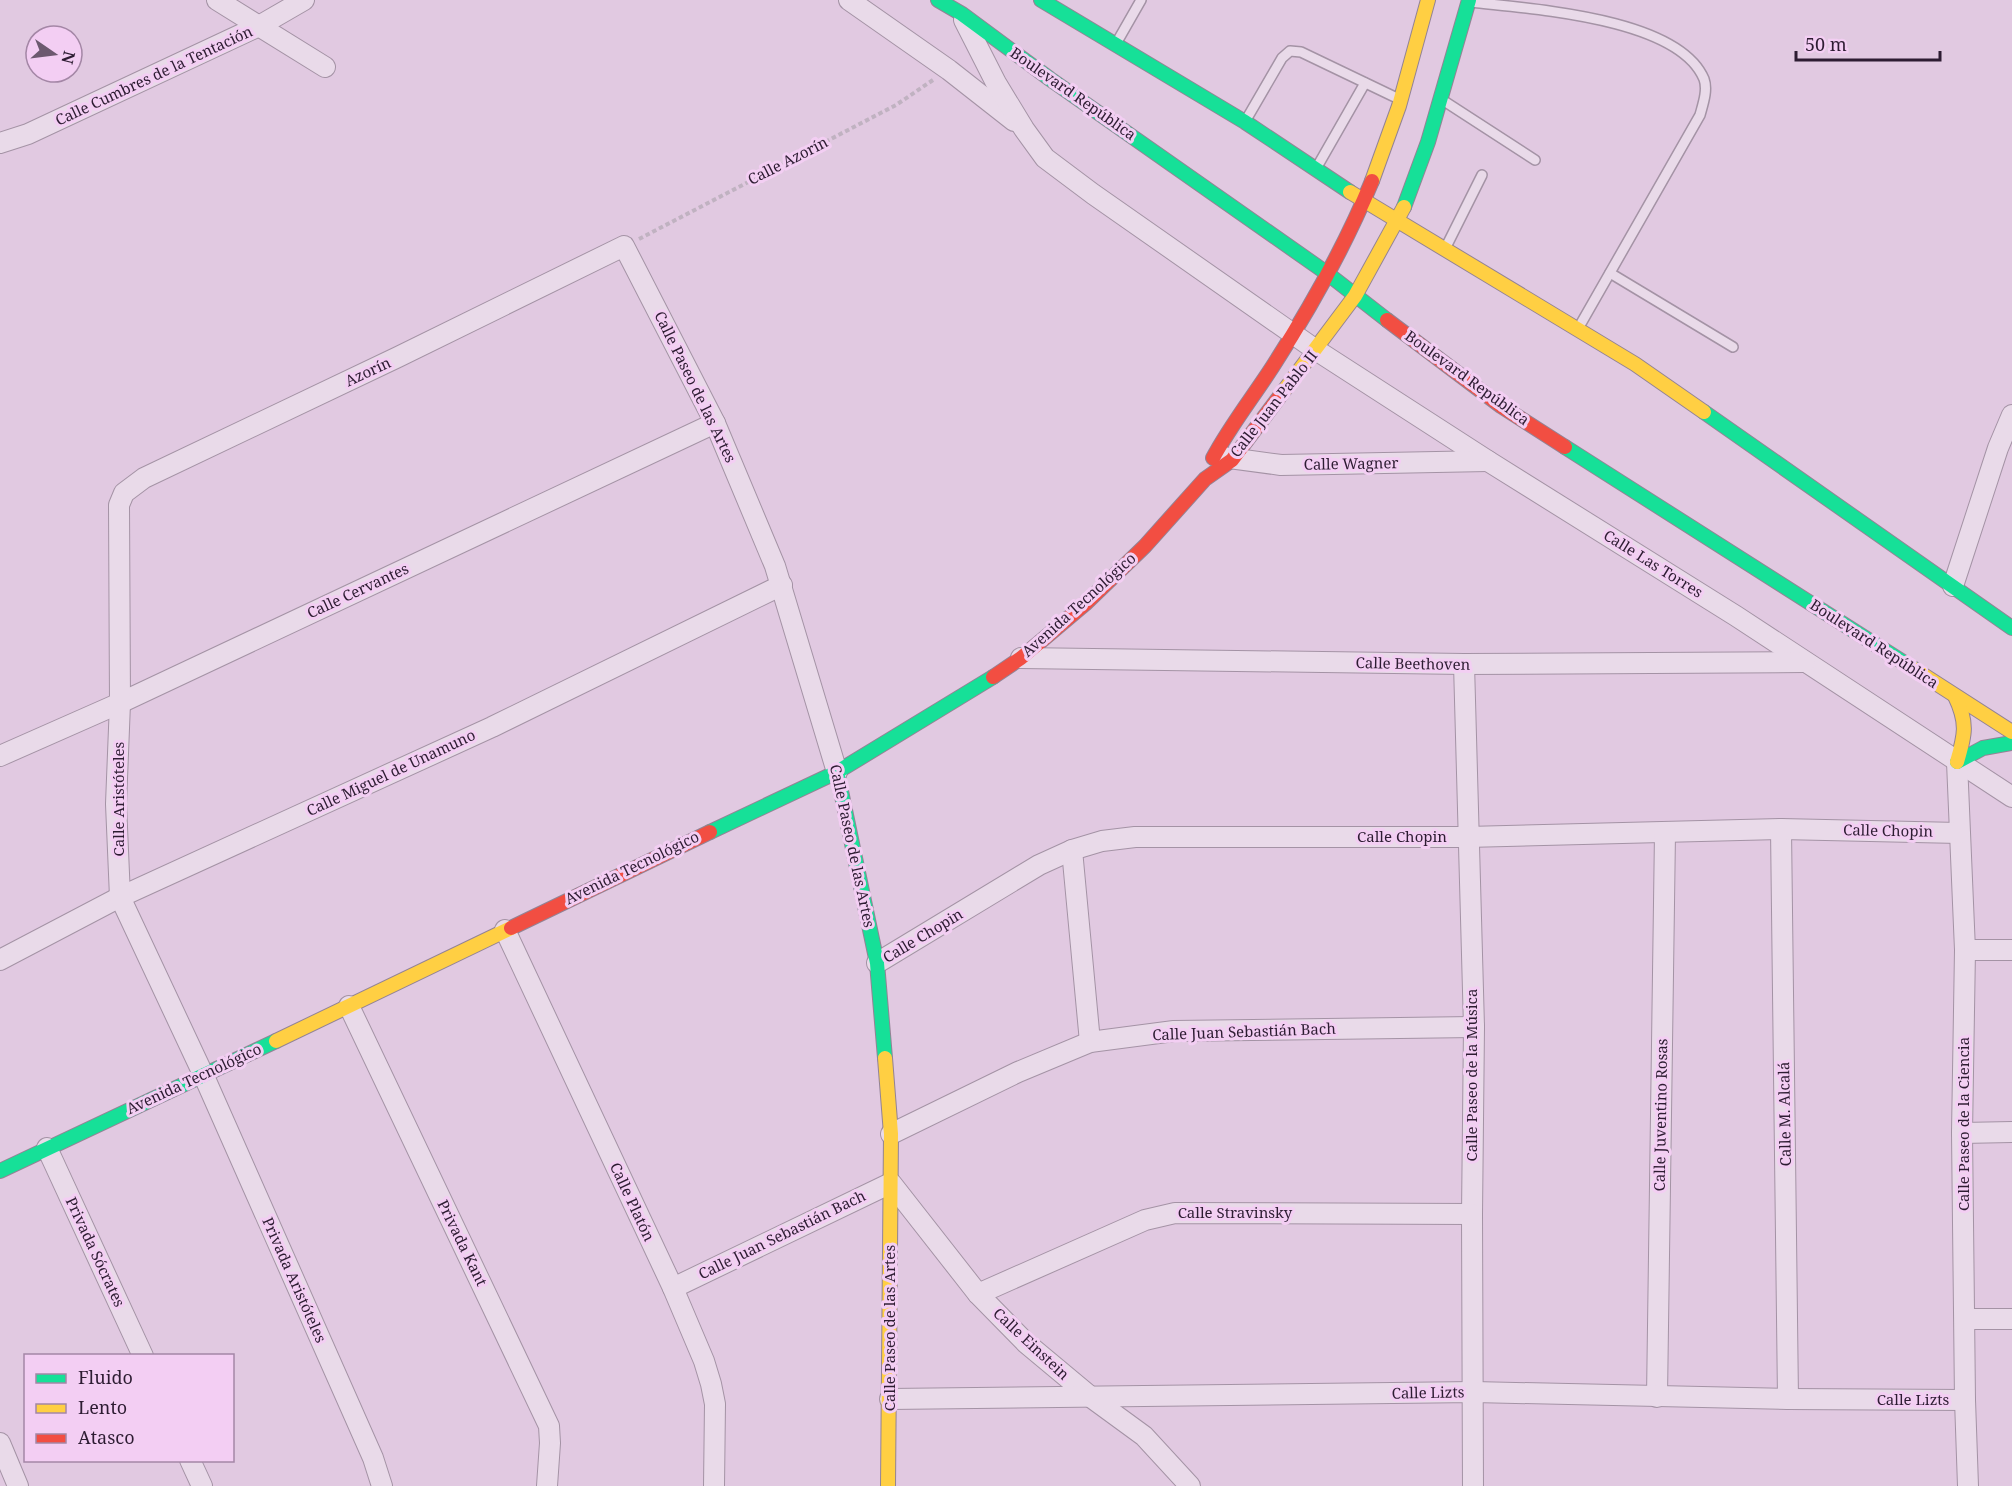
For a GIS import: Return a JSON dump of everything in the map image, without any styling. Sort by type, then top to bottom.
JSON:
[{"type":"main road","name":"Boulevard República","points":[[939,0],[1329,274],[1501,406],[2012,732]]},
{"type":"main road","points":[[1041,0],[1245,122],[1364,201],[1635,363],[1890,544],[2012,627]]},
{"type":"main road","name":"Calle Juan Pablo II","points":[[1223,458],[1292,334],[1329,274],[1364,201],[1402,100],[1428,0]]},
{"type":"main road","name":"Calle Juan Pablo II","points":[[1205,479],[1316,350],[1355,296],[1398,220],[1410,194],[1442,99],[1466,1]]},
{"type":"main road","name":"Avenida Tecnológico","points":[[0,1171],[837,772],[977,688],[1021,658],[1085,604],[1145,546],[1205,479]]},
{"type":"main road","points":[[1955,696],[1964,713],[1966,724],[1957,762]]},
{"type":"main road","points":[[1957,762],[1976,750],[1990,745],[2012,743]]},
{"type":"main road","name":"Calle Paseo de las Artes","points":[[837,772],[877,963],[891,1134],[888,1486]]},
{"type":"street","points":[[217,0],[325,67]]},
{"type":"street","name":"Calle Cumbres de la Tentación","points":[[0,143],[28,134],[260,26],[304,0]]},
{"type":"street","points":[[849,0],[949,70],[1024,129]]},
{"type":"street","points":[[962,14],[996,83],[1024,129]]},
{"type":"street","name":"Calle Las Torres","points":[[1024,129],[1046,158],[1093,194],[1292,334],[1488,461],[1726,610],[2012,797]]},
{"type":"street","name":"Calle Paseo de las Artes","points":[[624,246],[715,423],[782,585],[837,772]]},
{"type":"street","name":"Azorín","points":[[119,505],[124,493],[144,478],[624,246]]},
{"type":"street","points":[[1953,586],[1998,448],[2012,415]]},
{"type":"street","name":"Calle Cervantes","points":[[0,756],[120,703],[715,423]]},
{"type":"street","name":"Calle Wagner","points":[[1223,458],[1281,465],[1488,461]]},
{"type":"street","name":"Calle Aristóteles","points":[[119,505],[120,703],[116,804],[120,897],[203,1074]]},
{"type":"street","name":"Calle Miguel de Unamuno","points":[[0,960],[120,897],[492,727],[782,585]]},
{"type":"street","name":"Calle Beethoven","points":[[1021,658],[1464,664],[1805,662]]},
{"type":"street","name":"Calle Paseo de la Música","points":[[1464,664],[1474,1027],[1473,1486]]},
{"type":"street","name":"Calle Paseo de la Ciencia","points":[[1957,762],[1965,950],[1962,1133],[1968,1486]]},
{"type":"street","name":"Calle Chopin","points":[[877,963],[1039,865],[1072,850],[1102,841],[1135,837],[1467,837],[1781,829],[1959,833]]},
{"type":"street","name":"Calle M. Alcalá","points":[[1781,829],[1788,1399]]},
{"type":"street","name":"Calle Juventino Rosas","points":[[1657,1397],[1665,833]]},
{"type":"street","points":[[1072,850],[1090,1042]]},
{"type":"street","name":"Calle Platón","points":[[504,930],[673,1288],[711,1384],[715,1404],[714,1486]]},
{"type":"street","points":[[1965,950],[2012,950]]},
{"type":"street","name":"Privada Kant","points":[[349,1006],[549,1426],[547,1486]]},
{"type":"street","name":"Calle Juan Sebastián Bach","points":[[891,1134],[1018,1072],[1090,1042],[1174,1031],[1474,1027]]},
{"type":"street","name":"Privada Aristóteles","points":[[203,1074],[373,1458],[382,1486]]},
{"type":"street","points":[[1962,1133],[2012,1132]]},
{"type":"street","name":"Privada Sócrates","points":[[47,1148],[142,1354]]},
{"type":"street","name":"Calle Juan Sebastián Bach","points":[[673,1288],[891,1183]]},
{"type":"street","name":"Calle Einstein","points":[[891,1183],[978,1294],[1026,1343],[1092,1398],[1144,1436],[1190,1486]]},
{"type":"street","name":"Calle Stravinsky","points":[[978,1294],[1161,1215],[1174,1213],[1472,1214]]},
{"type":"street","points":[[1965,1319],[2012,1319]]},
{"type":"street","name":"Calle Lizts","points":[[890,1399],[1474,1392],[1657,1397],[1965,1400]]},
{"type":"street","points":[[0,1443],[18,1486]]},
{"type":"street","points":[[190,1462],[202,1486]]},
{"type":"lane","points":[[1115,45],[1141,0]]},
{"type":"lane","points":[[1466,1],[1550,11],[1603,21],[1663,39],[1688,56],[1704,79],[1706,90],[1700,115],[1578,329]]},
{"type":"lane","points":[[1245,122],[1282,57],[1290,51],[1301,52],[1402,100]]},
{"type":"lane","points":[[1315,169],[1365,83]]},
{"type":"lane","points":[[1442,99],[1535,160]]},
{"type":"lane","points":[[1445,249],[1482,175]]},
{"type":"lane","points":[[1610,273],[1733,347]]},
{"type":"path","name":"Calle Azorín","points":[[624,246],[896,105],[949,70]]},
{"type":"traffic: fast","points":[[938,0],[962,14],[1050,79],[1328,274],[1387,320]]},
{"type":"traffic: fast","points":[[1041,0],[1245,122],[1350,192]]},
{"type":"traffic: fast","points":[[1404,207],[1428,142],[1469,0]]},
{"type":"traffic: fast","points":[[1704,412],[2012,628]]},
{"type":"traffic: fast","points":[[1565,447],[1914,669]]},
{"type":"traffic: fast","points":[[710,832],[837,772],[993,677]]},
{"type":"traffic: fast","points":[[1957,762],[1983,748],[2012,743]]},
{"type":"traffic: fast","points":[[837,772],[877,963],[885,1058]]},
{"type":"traffic: fast","points":[[0,1171],[276,1041]]},
{"type":"traffic: slow","points":[[1372,181],[1399,106],[1428,0]]},
{"type":"traffic: slow","points":[[1350,192],[1635,364],[1704,412]]},
{"type":"traffic: slow","points":[[1280,396],[1355,296],[1404,207]]},
{"type":"traffic: slow","points":[[1914,669],[2012,732]]},
{"type":"traffic: slow","points":[[1955,696],[1962,714],[1964,729],[1957,762]]},
{"type":"traffic: slow","points":[[276,1041],[511,928]]},
{"type":"traffic: slow","points":[[885,1058],[891,1134],[888,1486]]},
{"type":"traffic: jam","points":[[1213,458],[1314,299],[1339,253],[1372,181]]},
{"type":"traffic: jam","points":[[1387,320],[1501,406],[1565,447]]},
{"type":"traffic: jam","points":[[993,677],[1021,658],[1085,604],[1145,546],[1205,479],[1232,460],[1280,396]]},
{"type":"traffic: jam","points":[[511,928],[710,832]]}]
